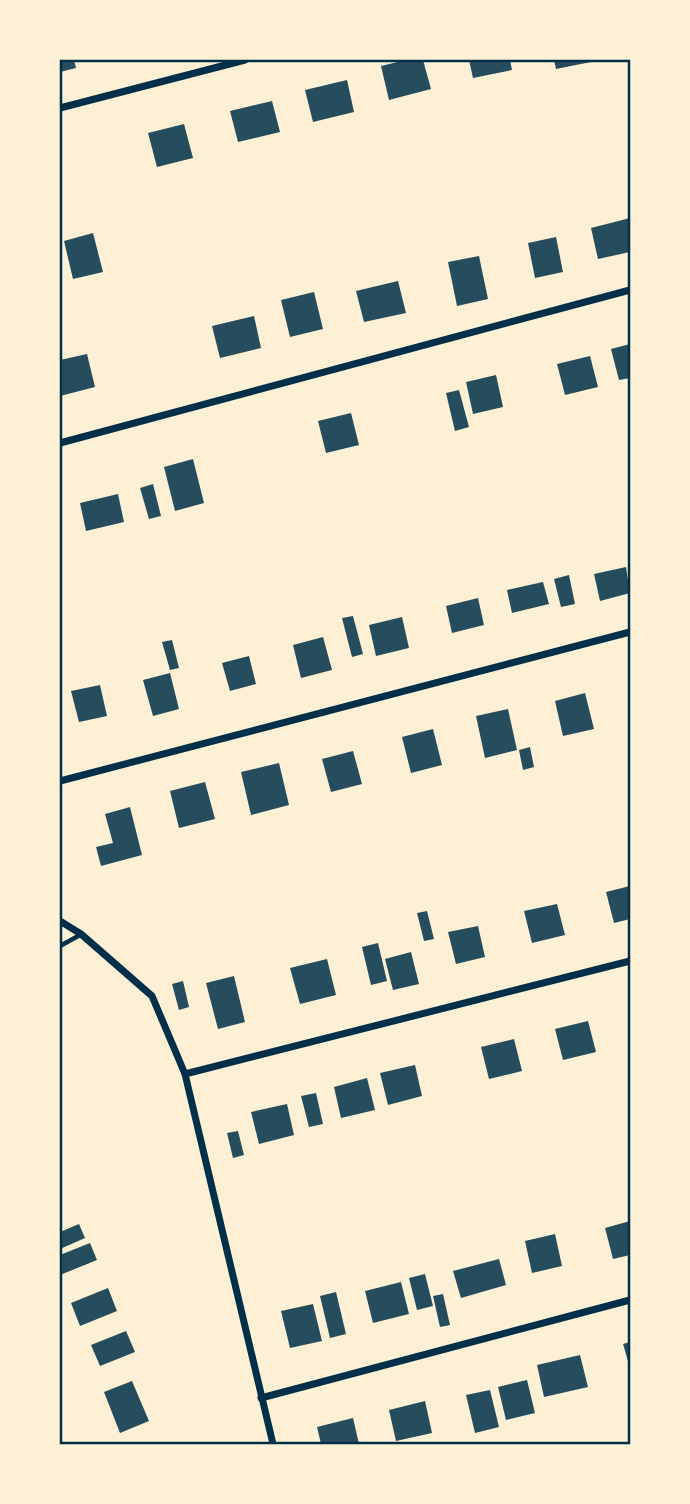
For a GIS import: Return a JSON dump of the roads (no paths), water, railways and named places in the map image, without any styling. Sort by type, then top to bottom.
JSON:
[{"type":"street","points":[[60,108],[245,60]]},
{"type":"street","points":[[60,443],[631,290]]},
{"type":"street","points":[[60,781],[631,632]]},
{"type":"street","points":[[60,921],[81,934],[152,996],[185,1074],[273,1444]]},
{"type":"street","points":[[185,1074],[631,961]]},
{"type":"street","points":[[261,1398],[631,1300]]},
{"type":"lane","points":[[60,946],[81,934]]}]
